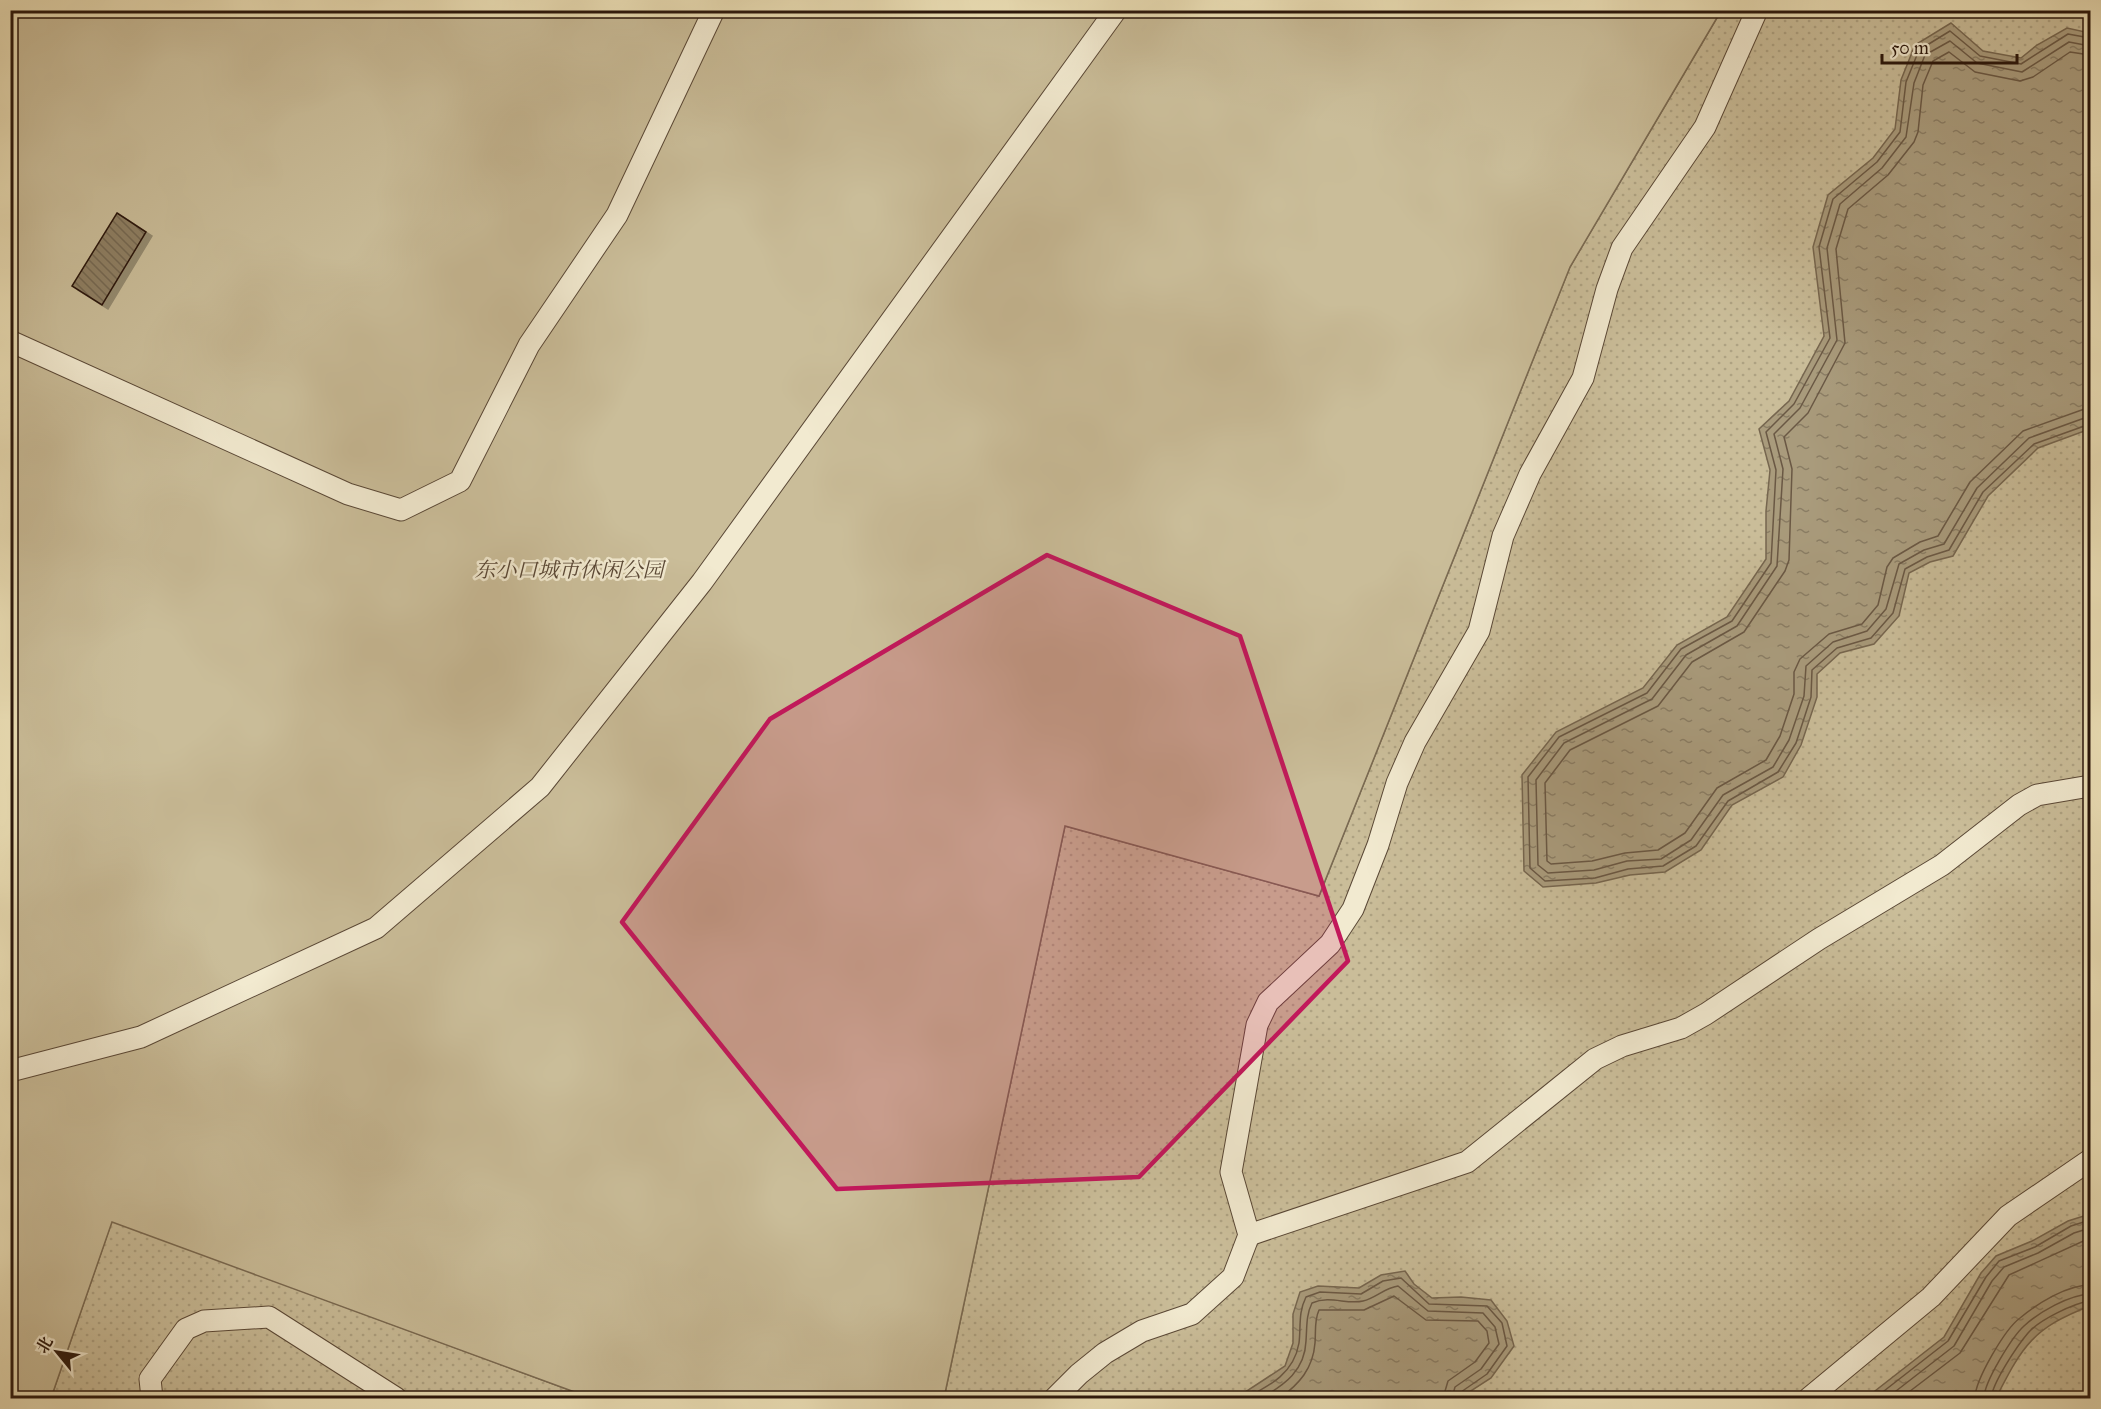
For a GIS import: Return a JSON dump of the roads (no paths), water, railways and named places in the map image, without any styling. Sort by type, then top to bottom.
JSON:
[{"type":"street","points":[[10,341],[348,494],[401,510],[460,481],[529,345],[616,215],[714,10]]},
{"type":"street","points":[[10,1071],[141,1036],[376,928],[540,787],[702,582],[1116,10]]},
{"type":"street","points":[[1055,1398],[1105,1353],[1142,1331],[1192,1314],[1233,1277],[1249,1234],[1231,1172],[1257,1025],[1268,1002],[1330,944],[1353,909],[1378,845],[1397,783],[1415,742],[1479,631],[1503,536],[1530,474],[1583,378],[1607,289],[1622,248],[1705,127],[1756,10]]},
{"type":"street","points":[[1249,1234],[1467,1162],[1595,1059],[1622,1046],[1681,1028],[1706,1014],[1819,939],[1941,865],[2019,805],[2037,795],[2091,786]]},
{"type":"street","points":[[1809,1398],[1931,1297],[2008,1215],[2091,1160]]},
{"type":"street","points":[[152,1398],[150,1379],[186,1329],[204,1321],[269,1317],[396,1398]]},
{"type":"water","points":[[1951,23],[1983,51],[2021,58],[2037,45],[2067,28],[2090,33],[2090,429],[2038,448],[1988,496],[1953,556],[1930,562],[1909,573],[1899,616],[1874,644],[1840,653],[1817,674],[1817,697],[1801,745],[1783,777],[1732,805],[1701,850],[1665,872],[1630,875],[1596,883],[1543,887],[1524,871],[1522,775],[1556,732],[1643,688],[1677,645],[1727,617],[1766,559],[1766,511],[1770,470],[1759,429],[1789,401],[1824,336],[1813,247],[1828,195],[1873,158],[1895,129],[1901,80],[1915,45]]},
{"type":"water","points":[[2090,1214],[2090,1306],[2055,1322],[2032,1340],[2014,1364],[1996,1398],[1866,1398],[1944,1337],[1981,1273],[1996,1256],[2032,1241],[2068,1221]]},
{"type":"water","points":[[1405,1271],[1414,1284],[1432,1298],[1461,1297],[1491,1300],[1507,1321],[1514,1346],[1491,1378],[1460,1398],[1236,1398],[1285,1366],[1293,1343],[1293,1314],[1300,1292],[1318,1286],[1359,1288],[1381,1275]]},
{"type":"park label","name":"东小口城市休闲公园","points":[[569,570]]}]
